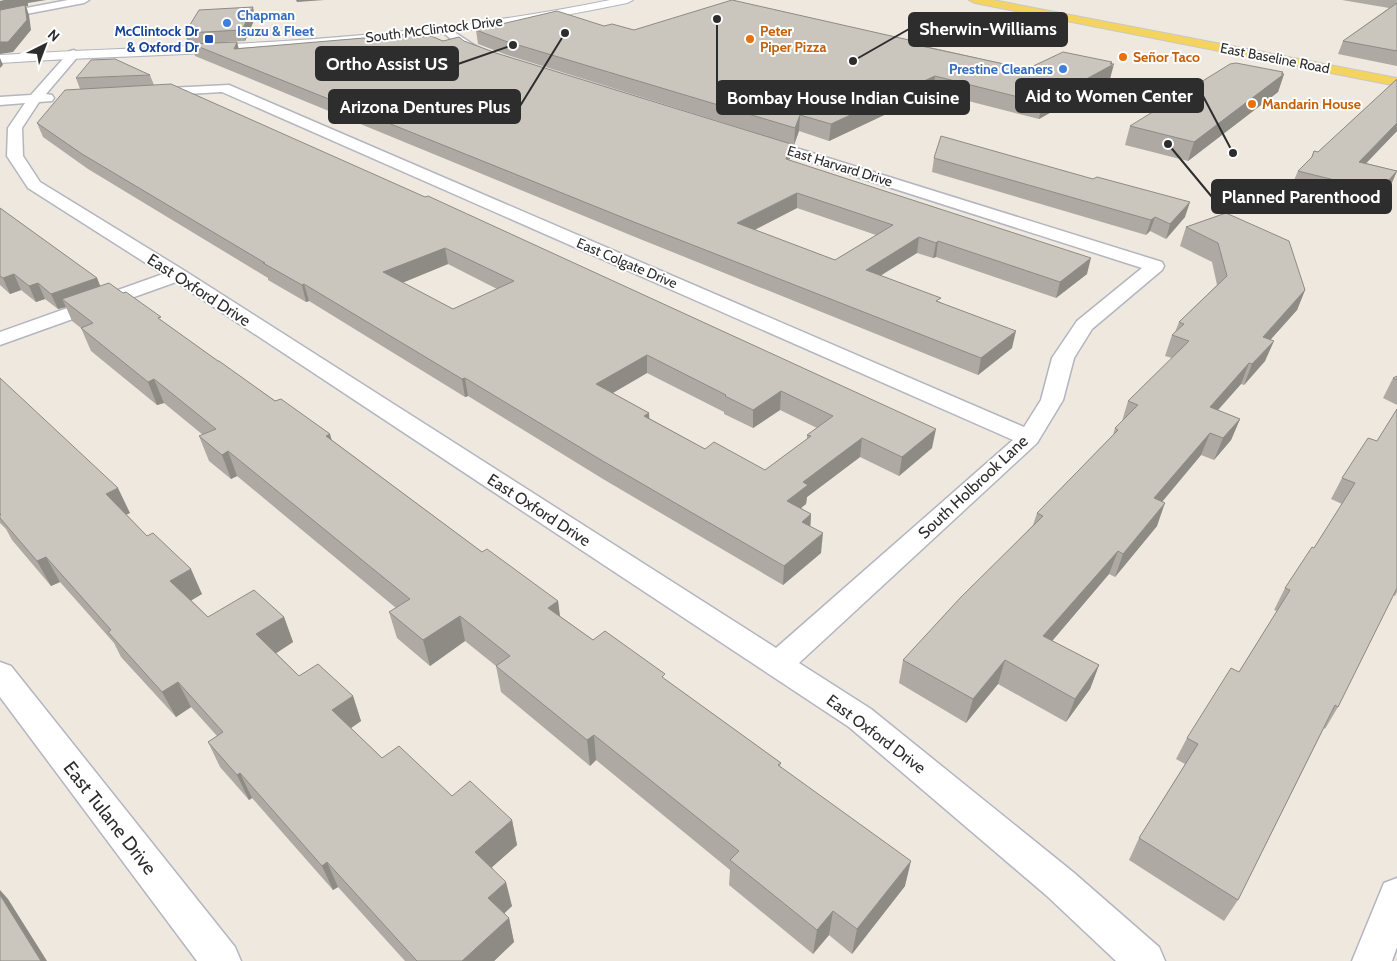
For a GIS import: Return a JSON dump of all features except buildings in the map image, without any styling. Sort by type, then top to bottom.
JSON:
[{"type":"main road","name":"South McClintock Drive","points":[[0,59],[282,45],[445,29],[548,15],[627,0]]},
{"type":"main road","name":"East Baseline Road","points":[[975,0],[1397,82]]},
{"type":"street","points":[[0,16],[84,0]]},
{"type":"street","points":[[445,29],[470,48],[502,60]]},
{"type":"street","name":"East Oxford Drive","points":[[74,54],[35,99],[15,128],[16,156],[34,185],[178,275],[860,718],[1060,884],[1145,961]]},
{"type":"street","name":"East Colgate Drive","points":[[135,93],[224,88],[1030,438]]},
{"type":"street","points":[[0,101],[65,97]]},
{"type":"street","name":"East Harvard Drive","points":[[747,137],[1155,266]]},
{"type":"street","name":"South Holbrook Lane","points":[[778,664],[1030,438],[1052,400],[1063,358],[1084,325],[1155,266]]},
{"type":"street","points":[[0,339],[178,275]]},
{"type":"street","name":"East Tulane Drive","points":[[0,674],[221,961]]},
{"type":"street","points":[[1372,961],[1397,896]]},
{"type":"place","name":"Bombay House Indian Cuisine","points":[[717,19]]},
{"type":"place","name":"Chapman Isuzu & Fleet","points":[[227,23]]},
{"type":"place","name":"Arizona Dentures Plus","points":[[565,33]]},
{"type":"place","name":"McClintock Dr & Oxford Dr","points":[[209,39]]},
{"type":"place","name":"Peter Piper Pizza","points":[[750,39]]},
{"type":"place","name":"Ortho Assist US","points":[[513,45]]},
{"type":"place","name":"Señor Taco","points":[[1123,57]]},
{"type":"place","name":"Sherwin-Williams","points":[[853,61]]},
{"type":"place","name":"Prestine Cleaners","points":[[1063,69]]},
{"type":"place","name":"Mandarin House","points":[[1252,104]]},
{"type":"place","name":"Planned Parenthood","points":[[1168,144]]},
{"type":"place","name":"Aid to Women Center","points":[[1233,153]]}]
